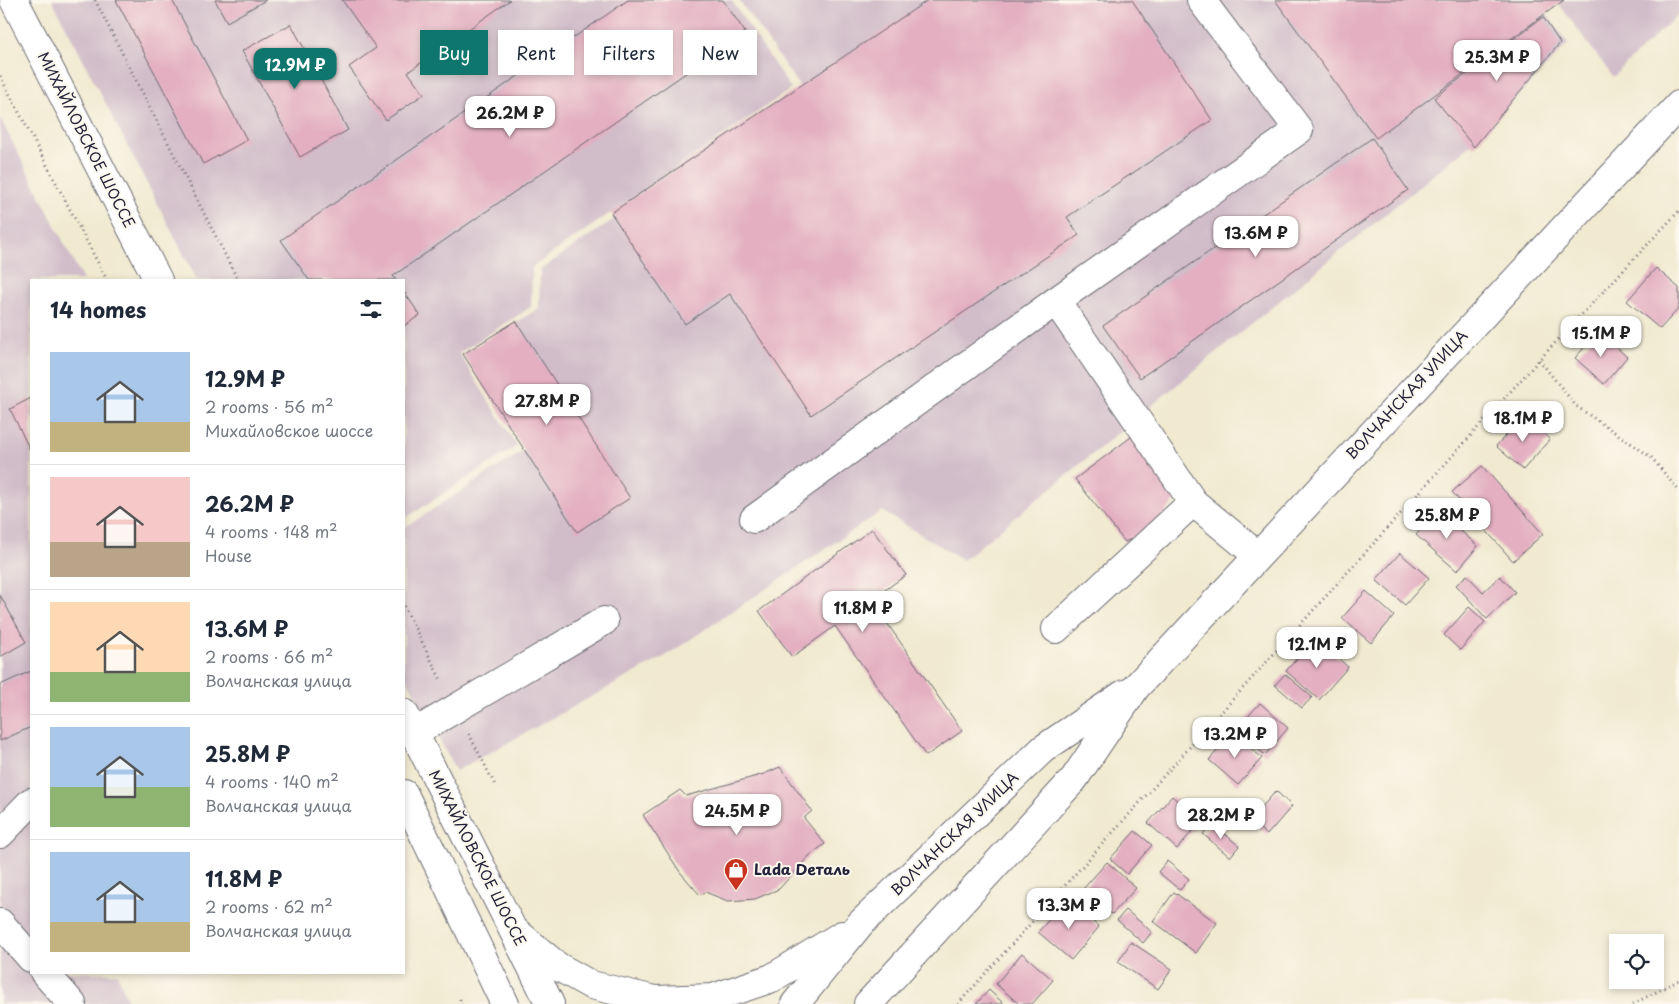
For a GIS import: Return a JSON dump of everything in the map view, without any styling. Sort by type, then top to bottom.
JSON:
[{"type":"main road","name":"МИХАЙЛОВСКОЕ ШОССЕ","points":[[14,0],[157,279]]},
{"type":"main road","points":[[754,519],[1056,301],[1299,130],[1201,0]]},
{"type":"main road","name":"ВОЛЧАНСКАЯ УЛИЦА","points":[[868,1004],[1074,780],[1136,687],[1257,555],[1679,105]]},
{"type":"main road","points":[[1056,301],[1193,502],[1257,555]]},
{"type":"main road","points":[[1056,629],[1193,502]]},
{"type":"main road","points":[[409,723],[604,621]]},
{"type":"main road","name":"ВОЛЧАНСКАЯ УЛИЦА","points":[[795,1004],[860,924],[1044,749],[1136,687]]},
{"type":"main road","name":"МИХАЙЛОВСКОЕ ШОССЕ","points":[[409,723],[550,1004]]},
{"type":"main road","points":[[405,796],[504,1003]]},
{"type":"main road","points":[[0,834],[30,803]]},
{"type":"main road","points":[[0,923],[30,957]]},
{"type":"main road","points":[[514,930],[557,966],[591,985],[655,1000],[713,998],[772,978],[860,924]]},
{"type":"main road","points":[[46,974],[72,1004]]},
{"type":"main road","points":[[874,1004],[889,981]]},
{"type":"path","points":[[94,0],[237,279]]},
{"type":"path","points":[[0,76],[106,279]]},
{"type":"path","points":[[958,1004],[1539,360],[1679,211]]},
{"type":"path","points":[[1539,360],[1576,406],[1651,457],[1679,491]]},
{"type":"path","points":[[1633,1004],[1679,980]]},
{"type":"path","points":[[460,999],[460,1004]]},
{"type":"shaded area","points":[[52,0],[731,0],[751,30],[683,30],[683,75],[757,75],[757,39],[791,89],[532,267],[531,307],[459,353],[517,446],[405,518],[405,279],[196,279]]},
{"type":"shaded area","points":[[739,0],[1537,0],[1568,44],[1470,145],[963,560],[882,511],[664,657],[456,771],[405,675],[405,527],[530,447],[468,354],[539,308],[540,270],[802,90]]},
{"type":"shaded area","points":[[1556,0],[1679,0],[1679,13],[1613,77]]},
{"type":"shaded area","points":[[0,118],[82,279],[30,279],[30,974],[117,974],[129,1004],[0,1004]]},
{"type":"building","points":[[116,0],[172,0],[247,140],[203,164]]},
{"type":"building","points":[[215,0],[266,0],[227,22]]},
{"type":"building","points":[[342,0],[510,0],[468,30],[420,30],[420,64],[408,72],[424,94],[386,120],[349,67],[376,48]]},
{"type":"building","points":[[628,0],[723,0],[744,30],[683,30],[683,75],[393,276],[395,279],[308,279],[281,240],[520,75],[574,75],[574,37],[584,30],[584,75],[673,75],[673,30],[585,30]]},
{"type":"building","points":[[928,0],[1132,0],[1212,120],[1067,217],[1079,235],[811,415],[730,294],[685,324],[611,213]]},
{"type":"building","points":[[1275,0],[1564,0],[1376,138]]},
{"type":"building","points":[[1543,17],[1560,43],[1474,147],[1434,98]]},
{"type":"building","points":[[291,24],[348,130],[300,157],[242,51]]},
{"type":"building","points":[[1372,138],[1408,190],[1140,378],[1103,326]]},
{"type":"building","points":[[1656,268],[1679,288],[1679,308],[1660,329],[1627,301]]},
{"type":"building","points":[[405,293],[420,315],[405,325]]},
{"type":"building","points":[[516,321],[630,498],[577,532],[463,354]]},
{"type":"building","points":[[1599,331],[1627,357],[1604,384],[1575,358]]},
{"type":"building","points":[[30,399],[30,450],[10,409]]},
{"type":"building","points":[[1523,416],[1550,439],[1523,470],[1496,446]]},
{"type":"building","points":[[1139,431],[1181,494],[1150,530],[1125,542],[1075,479]]},
{"type":"building","points":[[1482,466],[1543,534],[1513,561],[1452,492]]},
{"type":"building","points":[[1437,510],[1478,546],[1457,571],[1416,535]]},
{"type":"building","points":[[872,529],[906,575],[871,600],[962,731],[926,756],[835,626],[792,657],[759,611]]},
{"type":"building","points":[[1400,553],[1429,578],[1405,605],[1376,580]]},
{"type":"building","points":[[1467,575],[1483,592],[1500,576],[1515,592],[1487,619],[1456,585]]},
{"type":"building","points":[[1366,591],[1394,616],[1371,643],[1342,618]]},
{"type":"building","points":[[0,595],[26,642],[0,657]]},
{"type":"building","points":[[1469,607],[1485,622],[1460,650],[1444,635]]},
{"type":"building","points":[[1315,638],[1348,667],[1319,700],[1286,671]]},
{"type":"building","points":[[30,671],[30,727],[0,741],[0,685]]},
{"type":"building","points":[[1285,674],[1312,697],[1302,708],[1275,685]]},
{"type":"building","points":[[1260,703],[1288,728],[1265,755],[1236,730]]},
{"type":"building","points":[[1233,733],[1262,758],[1238,785],[1209,760]]},
{"type":"building","points":[[780,767],[812,811],[804,818],[825,844],[810,855],[779,889],[755,899],[728,901],[705,892],[700,895],[680,872],[643,815],[680,790],[686,796],[764,774]]},
{"type":"building","points":[[1276,791],[1292,806],[1267,835],[1250,820]]},
{"type":"building","points":[[1172,796],[1200,822],[1177,849],[1148,823]]},
{"type":"building","points":[[1212,823],[1239,846],[1230,857],[1203,834]]},
{"type":"building","points":[[1135,831],[1152,845],[1127,874],[1110,859]]},
{"type":"building","points":[[1167,861],[1189,879],[1180,890],[1158,872]]},
{"type":"building","points":[[1107,862],[1136,888],[1112,914],[1083,889]]},
{"type":"building","points":[[1174,892],[1217,923],[1196,953],[1153,921]]},
{"type":"building","points":[[1067,899],[1099,927],[1071,960],[1038,932]]},
{"type":"building","points":[[1126,910],[1152,932],[1143,943],[1117,920]]},
{"type":"building","points":[[1131,942],[1172,969],[1158,989],[1118,962]]},
{"type":"building","points":[[1022,953],[1053,980],[1032,1004],[1019,1004],[996,984]]},
{"type":"building","points":[[989,990],[1004,1004],[976,1004]]},
{"type":"place","name":"Lada Dеталь","points":[[736,891]]}]
